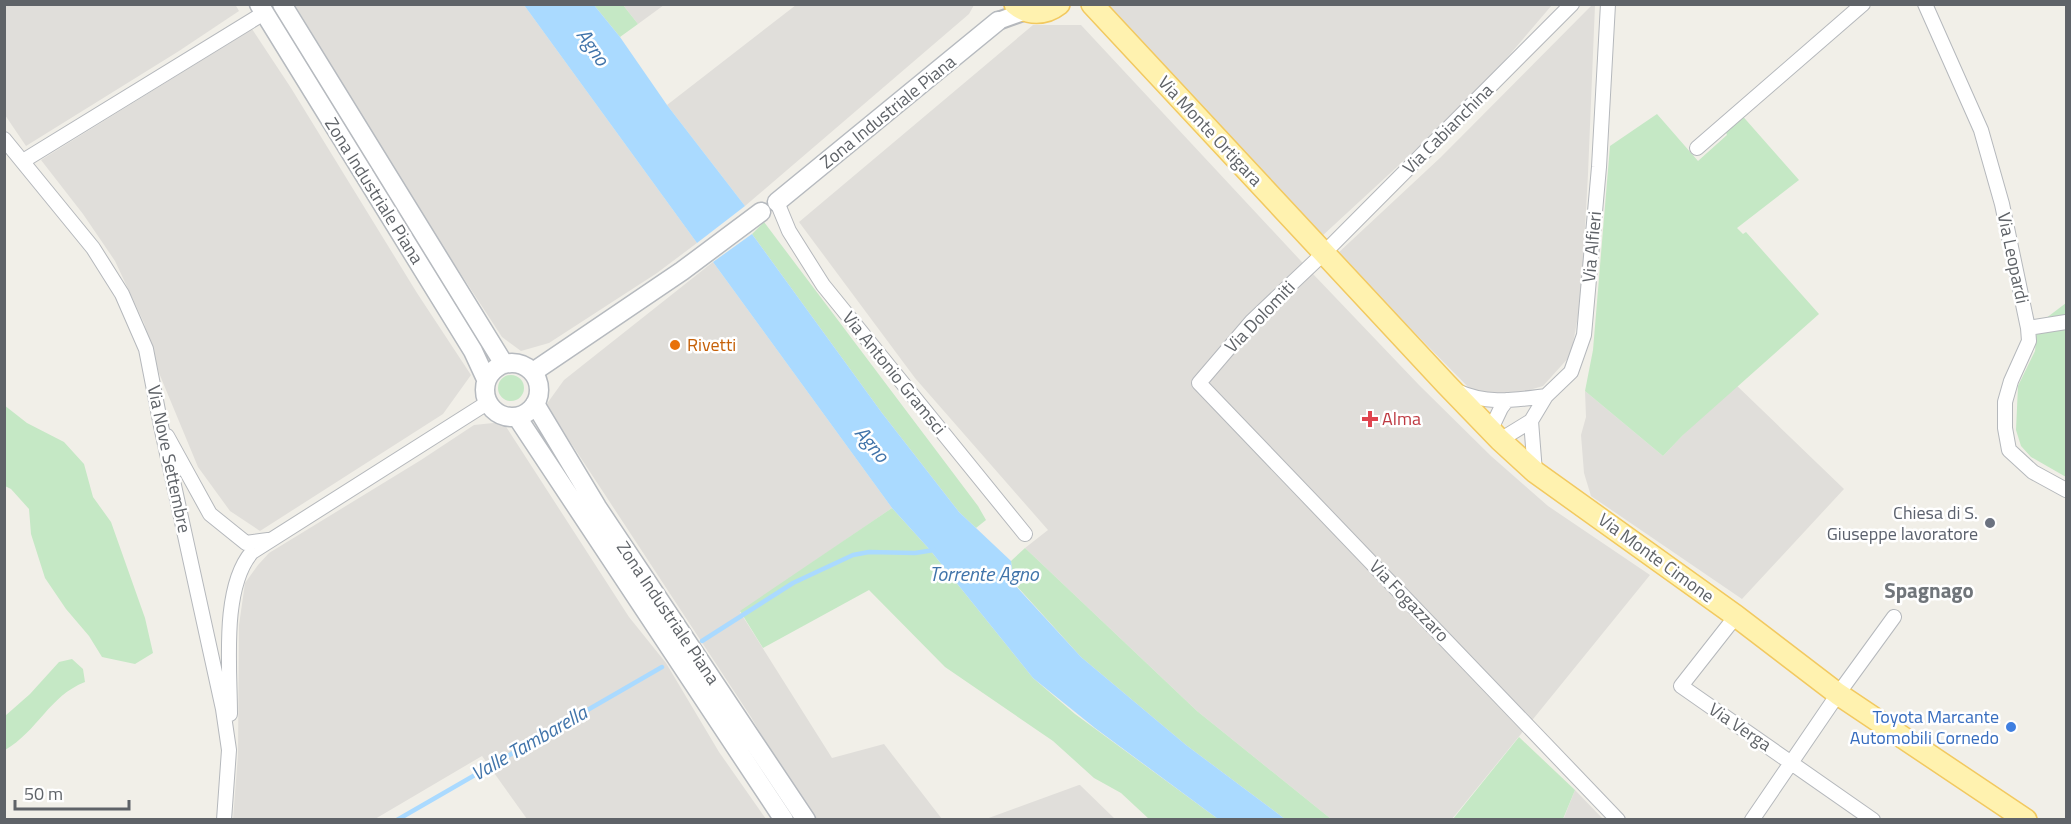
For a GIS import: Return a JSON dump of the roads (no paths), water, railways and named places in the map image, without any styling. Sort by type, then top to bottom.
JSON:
[{"type":"main road","name":"Zona Industriale Piana","points":[[282,4],[504,364]]},
{"type":"main road","points":[[1020,8],[1045,12],[1059,4]]},
{"type":"main road","points":[[1072,4],[1094,7]]},
{"type":"main road","name":"Via Monte Ortigara","points":[[1094,7],[1324,253]]},
{"type":"main road","name":"Zona Industriale Piana","points":[[261,9],[473,351],[486,379],[484,394],[487,403]]},
{"type":"main road","name":"Zona Industriale Piana","points":[[777,202],[1000,13]]},
{"type":"main road","points":[[533,372],[682,271],[761,212]]},
{"type":"main road","name":"Via Monte Cimone","points":[[1324,253],[1450,388],[1534,472],[1736,616],[1838,694],[2026,819]]},
{"type":"main road","points":[[486,379],[496,367],[518,363],[533,372],[539,387],[539,396],[531,410],[517,417],[499,414],[487,403]]},
{"type":"main road","name":"Zona Industriale Piana","points":[[535,404],[597,507],[806,819]]},
{"type":"main road","name":"Zona Industriale Piana","points":[[517,417],[784,819]]},
{"type":"street","name":"Via Cabianchina","points":[[1324,253],[1572,4]]},
{"type":"street","name":"Via Alfieri","points":[[1531,421],[1546,396],[1571,372],[1584,335],[1599,167],[1608,4]]},
{"type":"street","points":[[1697,148],[1863,4]]},
{"type":"street","name":"Via Leopardi","points":[[1925,4],[1981,130],[2002,204],[2028,328],[2029,341],[2011,381],[2005,402],[2005,428],[2009,450],[2033,472],[2067,490]]},
{"type":"street","points":[[1000,13],[1020,8]]},
{"type":"street","points":[[23,161],[261,9]]},
{"type":"street","name":"Via Nove Settembre","points":[[4,139],[93,248],[122,294],[146,349],[230,750],[225,819]]},
{"type":"street","points":[[761,212],[777,202]]},
{"type":"street","name":"Via Antonio Gramsci","points":[[777,202],[789,231],[823,285],[1025,534]]},
{"type":"street","name":"Via Dolomiti","points":[[1199,383],[1252,321],[1324,253]]},
{"type":"street","points":[[2028,328],[2067,322]]},
{"type":"street","name":"Via Fogazzaro","points":[[1199,383],[1618,819]]},
{"type":"street","points":[[1450,388],[1466,395],[1496,402],[1546,396]]},
{"type":"street","points":[[1496,435],[1507,400]]},
{"type":"street","points":[[230,750],[232,600],[239,572],[246,560],[252,552],[487,403]]},
{"type":"street","points":[[1496,435],[1531,421],[1534,472]]},
{"type":"street","points":[[161,426],[210,514],[246,543],[274,540]]},
{"type":"street","name":"Via Verga","points":[[1736,616],[1681,686],[1873,819]]},
{"type":"street","points":[[1752,819],[1894,617]]},
{"type":"water","name":"Agno","points":[[524,5],[594,5],[745,206],[697,243]]},
{"type":"water","name":"Torrente Agno","points":[[752,234],[882,413],[959,512],[1011,561],[1014,584],[1081,657],[1186,745],[1285,819],[1218,819],[1095,728],[1033,678],[930,550],[892,508],[713,262]]},
{"type":"waterway","name":"Valle Tambarella","points":[[702,641],[793,583],[853,555],[869,552],[915,553],[934,550]]},
{"type":"waterway","name":"Valle Tambarella","points":[[397,820],[662,667]]},
{"type":"place","name":"Rivetti","points":[[675,345]]},
{"type":"place","name":"Alma","points":[[1370,419]]},
{"type":"place","name":"Chiesa di S. Giuseppe lavoratore","points":[[1990,523]]},
{"type":"place","name":"Toyota Marcante Automobili Cornedo","points":[[2011,727]]},
{"type":"district","name":"Spagnago","points":[[1929,591]]}]
